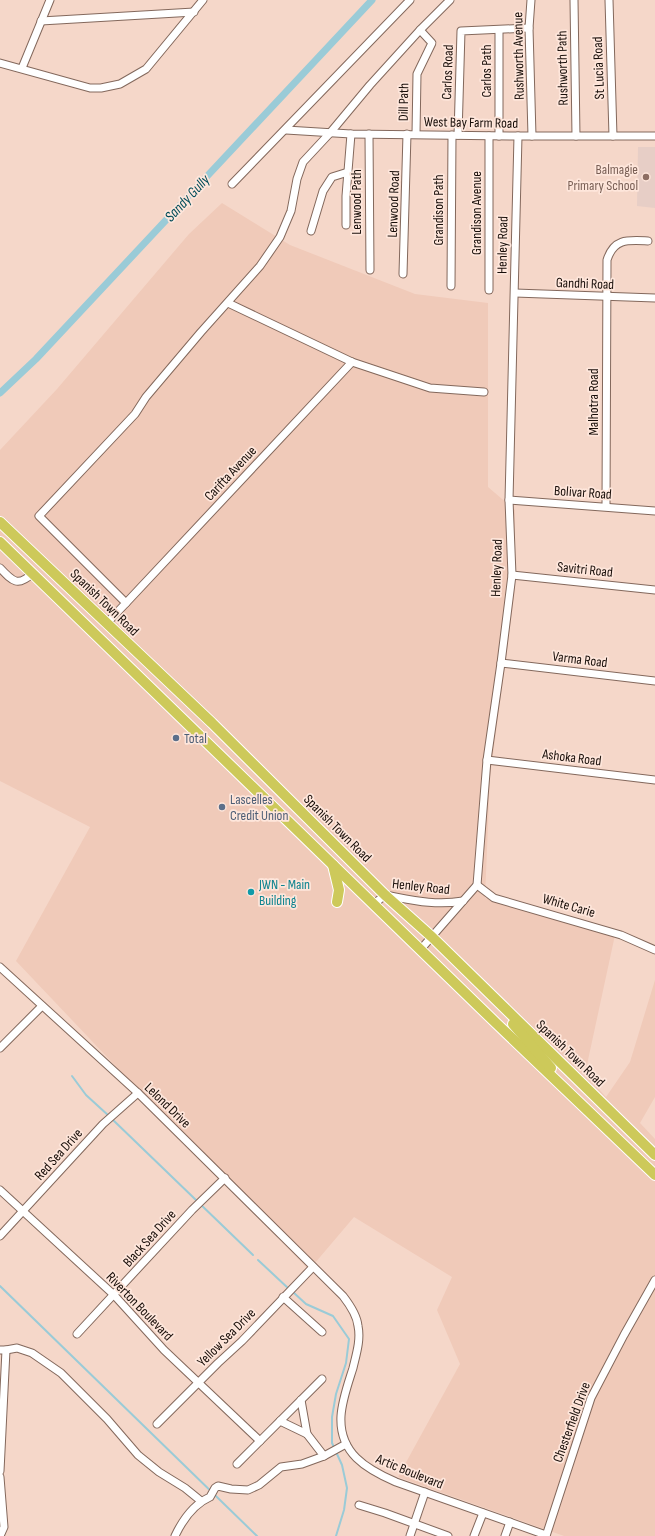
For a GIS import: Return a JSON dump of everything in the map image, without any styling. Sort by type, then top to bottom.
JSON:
[{"type":"highway","name":"Spanish Town Road","points":[[0,522],[212,723],[384,895],[432,937],[655,1155]]},
{"type":"highway","name":"Spanish Town Road","points":[[0,542],[655,1175]]},
{"type":"highway","points":[[201,736],[212,723]]},
{"type":"highway","points":[[332,864],[339,890],[337,902]]},
{"type":"highway","points":[[514,1018],[512,1021],[513,1024],[578,1098],[579,1103]]},
{"type":"street","points":[[22,68],[50,0]]},
{"type":"street","points":[[0,63],[90,88],[120,84],[146,70],[204,0]]},
{"type":"street","points":[[232,184],[280,134],[286,130],[410,0]]},
{"type":"street","points":[[126,603],[39,516],[135,414],[146,397],[260,266],[280,238],[291,211],[297,178],[303,162],[330,133],[370,85],[420,30],[450,0]]},
{"type":"street","name":"Rushworth Avenue","points":[[531,0],[530,28],[532,136]]},
{"type":"street","name":"Rushworth Path","points":[[574,0],[576,136]]},
{"type":"street","name":"St Lucia Road","points":[[609,0],[613,136]]},
{"type":"street","points":[[41,21],[194,12]]},
{"type":"street","name":"Carlos Road","points":[[455,135],[461,31],[530,28]]},
{"type":"street","name":"Dill Path","points":[[416,134],[417,74],[432,43],[420,30]]},
{"type":"street","name":"Carlos Path","points":[[499,30],[499,136]]},
{"type":"street","name":"West Bay Farm Road","points":[[286,130],[351,134],[655,136]]},
{"type":"street","points":[[346,225],[346,196],[351,134]]},
{"type":"street","name":"Lenwood Path","points":[[369,134],[370,270]]},
{"type":"street","name":"Lenwood Road","points":[[403,274],[407,134]]},
{"type":"street","name":"Grandison Path","points":[[451,286],[455,135]]},
{"type":"street","name":"Grandison Avenue","points":[[489,136],[489,290]]},
{"type":"street","name":"Henley Road","points":[[374,904],[384,895],[430,903],[447,904],[463,901],[477,884],[487,760],[512,575],[509,500],[518,136]]},
{"type":"street","points":[[312,231],[323,190],[332,177],[348,172]]},
{"type":"street","name":"Malhotra Road","points":[[606,506],[607,260],[610,251],[617,244],[627,240],[648,241]]},
{"type":"street","name":"Gandhi Road","points":[[515,293],[655,298]]},
{"type":"street","points":[[228,303],[352,362],[430,388],[484,392]]},
{"type":"street","name":"Carifta Avenue","points":[[106,624],[352,362]]},
{"type":"street","name":"Bolivar Road","points":[[509,500],[606,506],[655,511]]},
{"type":"street","points":[[0,568],[8,577],[16,582],[24,581],[33,573]]},
{"type":"street","name":"Savitri Road","points":[[512,575],[655,590]]},
{"type":"street","name":"Varma Road","points":[[501,663],[655,681]]},
{"type":"street","name":"Ashoka Road","points":[[487,760],[655,780]]},
{"type":"street","name":"White Carie","points":[[477,884],[494,898],[621,935],[655,950]]},
{"type":"street","points":[[421,950],[463,901]]},
{"type":"street","name":"Lelond Drive","points":[[0,967],[138,1093],[312,1266]]},
{"type":"street","points":[[0,1048],[42,1006]]},
{"type":"street","name":"Red Sea Drive","points":[[0,1236],[103,1124],[138,1093]]},
{"type":"street","name":"Black Sea Drive","points":[[77,1334],[194,1208],[225,1178]]},
{"type":"street","name":"Riverton Boulevard","points":[[0,1190],[114,1295],[164,1350],[260,1441]]},
{"type":"street","name":"Yellow Sea Drive","points":[[157,1424],[242,1341],[312,1266]]},
{"type":"street","name":"Artic Boulevard","points":[[312,1266],[343,1296],[352,1309],[358,1326],[358,1348],[341,1416],[344,1445],[356,1458],[375,1473],[546,1536]]},
{"type":"street","name":"Chesterfield Drive","points":[[546,1536],[591,1398],[655,1280]]},
{"type":"street","points":[[283,1297],[322,1332]]},
{"type":"street","points":[[0,1471],[3,1350],[17,1348],[32,1353],[61,1373],[107,1419],[138,1455],[159,1472],[185,1488],[201,1501]]},
{"type":"street","points":[[237,1464],[322,1379]]},
{"type":"street","points":[[301,1400],[308,1434]]},
{"type":"street","points":[[280,1421],[308,1434],[327,1454]]},
{"type":"street","points":[[175,1536],[180,1525],[201,1501],[210,1497],[215,1488],[218,1486],[230,1489],[248,1490],[259,1485],[281,1467],[291,1464],[302,1464],[344,1445]]},
{"type":"street","points":[[0,1477],[4,1526],[0,1536]]},
{"type":"street","points":[[410,1536],[425,1492]]},
{"type":"street","points":[[359,1505],[448,1536]]},
{"type":"street","points":[[474,1536],[484,1513]]},
{"type":"street","points":[[505,1536],[510,1522]]},
{"type":"shaded area","name":"Balmagie Primary School","points":[[638,147],[655,147],[655,208],[637,206]]},
{"type":"shaded area","points":[[222,203],[290,245],[415,294],[488,303],[488,487],[515,510],[515,590],[490,777],[485,898],[615,935],[585,1074],[606,1097],[630,1062],[655,980],[655,1097],[640,1123],[655,1139],[655,1536],[564,1536],[398,1477],[460,1364],[437,1310],[452,1277],[354,1217],[309,1270],[16,961],[90,827],[0,781],[0,450],[57,389],[189,234]]},
{"type":"waterway","name":"Sandy Gully","points":[[0,393],[36,359],[372,0]]},
{"type":"waterway","points":[[72,1076],[86,1095],[109,1116]]},
{"type":"waterway","points":[[112,1119],[253,1255]]},
{"type":"waterway","points":[[258,1260],[289,1289]]},
{"type":"waterway","points":[[0,1286],[257,1536]]},
{"type":"waterway","points":[[293,1292],[306,1304],[333,1316],[349,1339],[346,1363],[336,1394],[332,1417],[332,1443],[342,1465],[347,1488],[344,1510],[336,1536]]},
{"type":"place","name":"Balmagie Primary School","points":[[646,177]]},
{"type":"place","name":"Total","points":[[176,738]]},
{"type":"place","name":"Lascelles Credit Union","points":[[222,807]]},
{"type":"place","name":"JWN - Main Building","points":[[251,892]]}]
